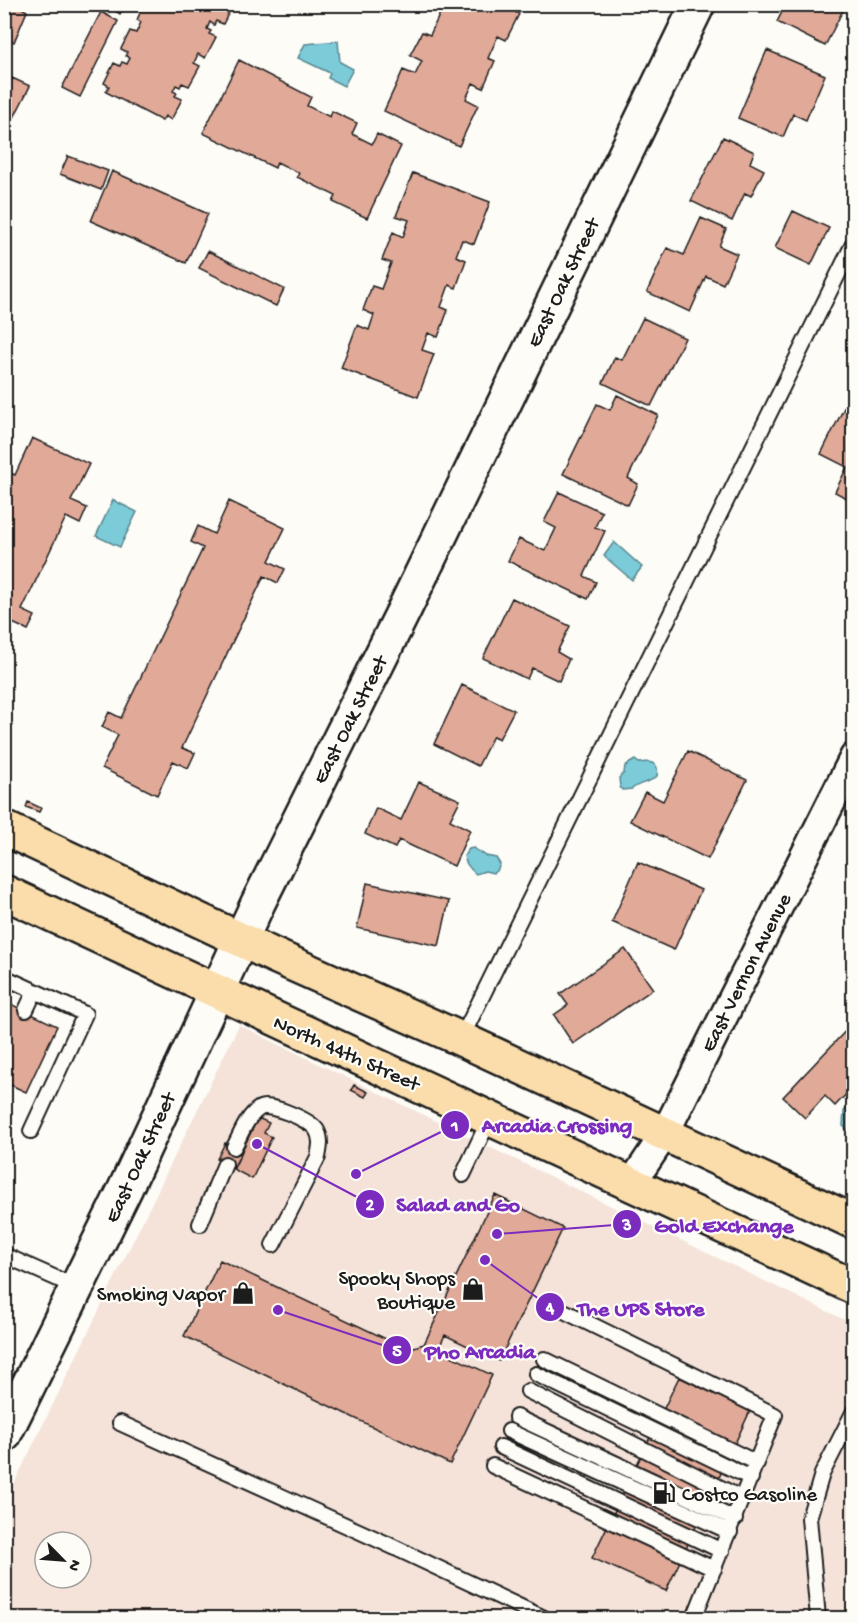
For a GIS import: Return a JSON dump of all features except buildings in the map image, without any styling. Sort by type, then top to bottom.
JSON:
[{"type":"main road","points":[[4,828],[241,940],[461,1039],[854,1222]]},
{"type":"main road","name":"North 44th Street","points":[[4,892],[216,993],[854,1287]]},
{"type":"street","name":"East Oak Street","points":[[4,1435],[130,1179],[241,940],[698,4]]},
{"type":"street","name":"East Vernon Avenue","points":[[632,1184],[664,1135],[854,757]]},
{"type":"lane","points":[[461,1039],[854,242]]},
{"type":"lane","points":[[4,977],[85,1014],[31,1131]]},
{"type":"lane","points":[[26,1010],[35,991]]},
{"type":"lane","points":[[234,1147],[251,1114],[263,1106],[274,1107],[289,1113],[316,1128],[321,1142],[318,1157],[273,1245]]},
{"type":"lane","points":[[463,1175],[490,1118]]},
{"type":"lane","points":[[200,1224],[225,1164]]},
{"type":"lane","points":[[4,1255],[76,1287]]},
{"type":"lane","points":[[566,1312],[775,1415],[694,1618]]},
{"type":"lane","points":[[544,1359],[757,1463]]},
{"type":"lane","points":[[536,1374],[751,1478]]},
{"type":"lane","points":[[528,1391],[743,1498]]},
{"type":"lane","points":[[818,1618],[809,1518],[822,1474],[854,1410]]},
{"type":"lane","points":[[516,1417],[732,1525]]},
{"type":"lane","points":[[120,1423],[544,1618]]},
{"type":"lane","points":[[509,1431],[732,1525]]},
{"type":"lane","points":[[501,1447],[722,1551]]},
{"type":"lane","points":[[493,1466],[714,1569]]},
{"type":"shaded area","points":[[239,1025],[853,1324],[853,1618],[5,1618],[4,1504]]},
{"type":"water","points":[[338,41],[340,62],[353,69],[344,86],[328,78],[330,73],[298,58],[305,44]]},
{"type":"water","points":[[113,500],[137,512],[120,547],[96,536]]},
{"type":"water","points":[[614,542],[642,567],[632,580],[604,556]]},
{"type":"water","points":[[635,760],[639,763],[647,762],[656,765],[657,776],[632,789],[622,790],[619,778],[624,773],[625,766]]},
{"type":"water","points":[[473,848],[486,856],[496,858],[500,864],[497,871],[476,874],[467,864],[464,856],[469,849]]},
{"type":"water","points":[[853,1102],[853,1135],[843,1126],[844,1111]]},
{"type":"place","name":"Salad and Go","points":[[257,1144]]},
{"type":"place","name":"Arcadia Crossing","points":[[356,1174]]},
{"type":"place","name":"Gold Exchange","points":[[497,1234]]},
{"type":"place","name":"The UPS Store","points":[[485,1260]]},
{"type":"place","name":"Spooky Shops Boutique","points":[[473,1289]]},
{"type":"place","name":"Smoking Vapor","points":[[243,1293]]},
{"type":"place","name":"Pho Arcadia","points":[[278,1310]]},
{"type":"place","name":"Costco Gasoline","points":[[664,1493]]}]
